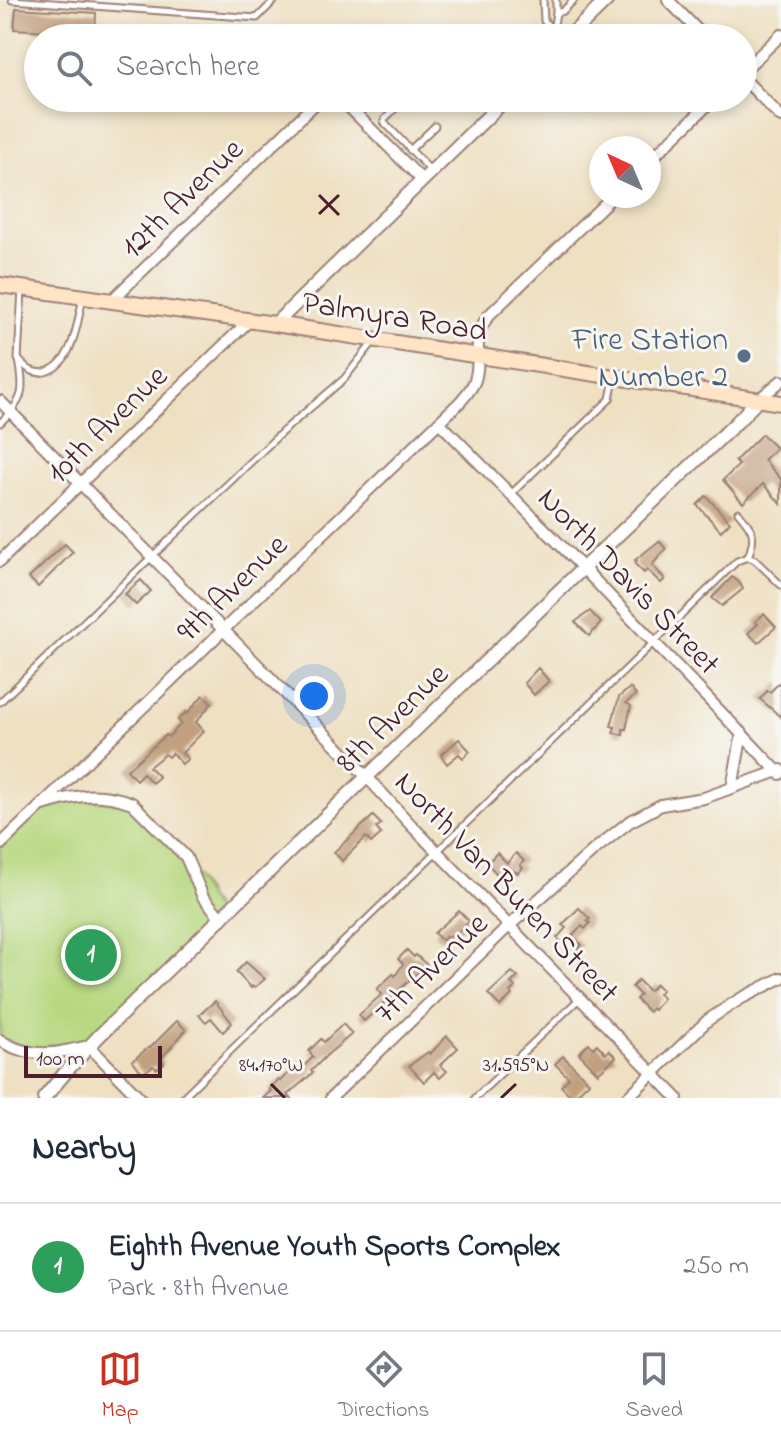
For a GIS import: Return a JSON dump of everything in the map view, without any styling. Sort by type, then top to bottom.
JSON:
[{"type":"main road","name":"Palmyra Road","points":[[0,285],[275,324],[781,403]]},
{"type":"street","points":[[582,24],[607,0]]},
{"type":"street","points":[[668,0],[691,24]]},
{"type":"street","points":[[757,58],[781,35]]},
{"type":"street","points":[[757,92],[781,117]]},
{"type":"street","name":"12th Avenue","points":[[111,301],[307,112]]},
{"type":"street","points":[[356,112],[427,176]]},
{"type":"street","points":[[275,324],[493,112]]},
{"type":"street","points":[[661,150],[700,112]]},
{"type":"street","points":[[479,356],[478,336],[488,316],[600,208]]},
{"type":"street","name":"10th Avenue","points":[[0,561],[249,321]]},
{"type":"street","name":"9th Avenue","points":[[0,845],[439,422],[470,390],[476,379],[479,356]]},
{"type":"street","name":"8th Avenue","points":[[44,1098],[89,1046],[781,381]]},
{"type":"street","name":"North Van Buren Street","points":[[0,401],[677,1098]]},
{"type":"street","name":"North Davis Street","points":[[439,422],[780,772]]},
{"type":"street","points":[[732,788],[742,733]]},
{"type":"street","name":"7th Avenue","points":[[331,1098],[510,925],[629,822],[661,805],[704,798],[780,772]]},
{"type":"street","points":[[41,805],[71,796],[95,795],[132,803],[186,857],[203,897],[222,919]]},
{"type":"street","points":[[627,1098],[708,1020],[781,978]]},
{"type":"street","points":[[0,1040],[23,1051],[41,1053],[89,1046],[140,1098]]},
{"type":"lane","points":[[12,0],[257,18],[275,0]]},
{"type":"lane","points":[[543,0],[544,21],[547,24]]},
{"type":"lane","points":[[554,24],[556,0]]},
{"type":"lane","points":[[556,13],[563,11],[574,0]]},
{"type":"lane","points":[[392,112],[384,122],[410,150],[427,176]]},
{"type":"lane","points":[[410,150],[435,126]]},
{"type":"lane","points":[[0,423],[22,394],[18,359],[22,288]]},
{"type":"lane","points":[[18,359],[25,368],[37,373],[47,372],[58,365],[66,356],[73,339],[84,297]]},
{"type":"lane","points":[[0,702],[282,432],[344,379],[374,340]]},
{"type":"lane","points":[[510,495],[610,399],[615,378]]},
{"type":"lane","points":[[738,512],[754,534],[748,557]]},
{"type":"lane","points":[[182,1098],[737,561],[748,557],[755,560],[781,585]]},
{"type":"lane","points":[[475,1098],[580,998]]},
{"type":"green space","points":[[71,797],[131,804],[185,858],[220,919],[89,1045],[41,1053],[0,1039],[0,847],[42,806]]},
{"type":"building","points":[[16,8],[96,13],[95,24],[24,24],[24,30],[14,29]]},
{"type":"building","points":[[762,434],[776,448],[764,460],[781,479],[781,504],[763,484],[743,503],[723,480],[739,465],[735,461]]},
{"type":"building","points":[[706,496],[730,522],[721,531],[697,505]]},
{"type":"building","points":[[659,541],[666,549],[652,565],[665,579],[661,583],[635,564],[635,560]]},
{"type":"building","points":[[65,544],[73,552],[38,587],[29,578]]},
{"type":"building","points":[[732,577],[743,589],[722,606],[712,598]]},
{"type":"building","points":[[141,580],[151,591],[136,605],[125,594]]},
{"type":"building","points":[[590,611],[601,623],[589,636],[575,622]]},
{"type":"building","points":[[764,614],[776,627],[758,643],[748,633]]},
{"type":"building","points":[[538,668],[549,681],[534,695],[524,683]]},
{"type":"building","points":[[781,681],[781,717],[760,699]]},
{"type":"building","points":[[630,688],[636,695],[626,703],[631,706],[626,729],[623,729],[623,735],[613,733],[615,727],[611,726],[619,697]]},
{"type":"building","points":[[203,695],[212,703],[196,722],[204,731],[182,753],[188,759],[182,764],[172,753],[168,757],[165,754],[149,767],[159,777],[152,783],[143,773],[136,780],[127,770],[166,735],[168,737],[181,724],[178,720]]},
{"type":"building","points":[[459,739],[470,751],[463,758],[459,754],[447,764],[441,755]]},
{"type":"building","points":[[373,816],[381,824],[376,828],[381,834],[371,843],[366,837],[342,861],[334,852]]},
{"type":"building","points":[[497,853],[507,863],[516,853],[524,861],[520,865],[523,868],[503,881],[487,863]]},
{"type":"building","points":[[579,908],[590,923],[572,936],[582,945],[574,954],[557,938],[566,928],[562,925]]},
{"type":"building","points":[[459,911],[469,921],[456,934],[454,932],[449,938],[440,939],[434,933]]},
{"type":"building","points":[[407,950],[427,965],[364,1021],[359,1015],[382,994],[377,989],[393,974],[395,976],[403,964],[398,959]]},
{"type":"building","points":[[246,962],[265,979],[254,988],[236,972]]},
{"type":"building","points":[[512,972],[518,977],[511,983],[515,987],[510,992],[512,995],[500,1006],[488,994]]},
{"type":"building","points":[[638,980],[649,991],[656,984],[662,990],[658,994],[663,998],[654,1010],[652,1008],[649,1012],[636,999],[640,995],[632,987]]},
{"type":"building","points":[[215,1001],[232,1023],[223,1032],[211,1018],[206,1022],[199,1015]]},
{"type":"building","points":[[177,1021],[186,1030],[161,1059],[164,1063],[157,1069],[153,1066],[143,1073],[132,1061]]},
{"type":"building","points":[[343,1024],[352,1034],[287,1095],[291,1098],[263,1098],[278,1080],[299,1063],[303,1067],[313,1057],[309,1051]]},
{"type":"building","points":[[447,1036],[458,1048],[440,1065],[447,1071],[440,1078],[434,1072],[424,1082],[409,1066],[428,1052],[430,1054]]},
{"type":"building","points":[[589,1043],[593,1048],[597,1044],[606,1054],[609,1050],[616,1057],[598,1073],[579,1053]]},
{"type":"building","points":[[563,1056],[589,1082],[573,1098],[561,1086],[569,1078],[555,1064]]},
{"type":"place","name":"Fire Station Number 2","points":[[744,356]]},
{"type":"place","name":"Eighth Avenue Youth Sports Complex","points":[[91,955]]}]
